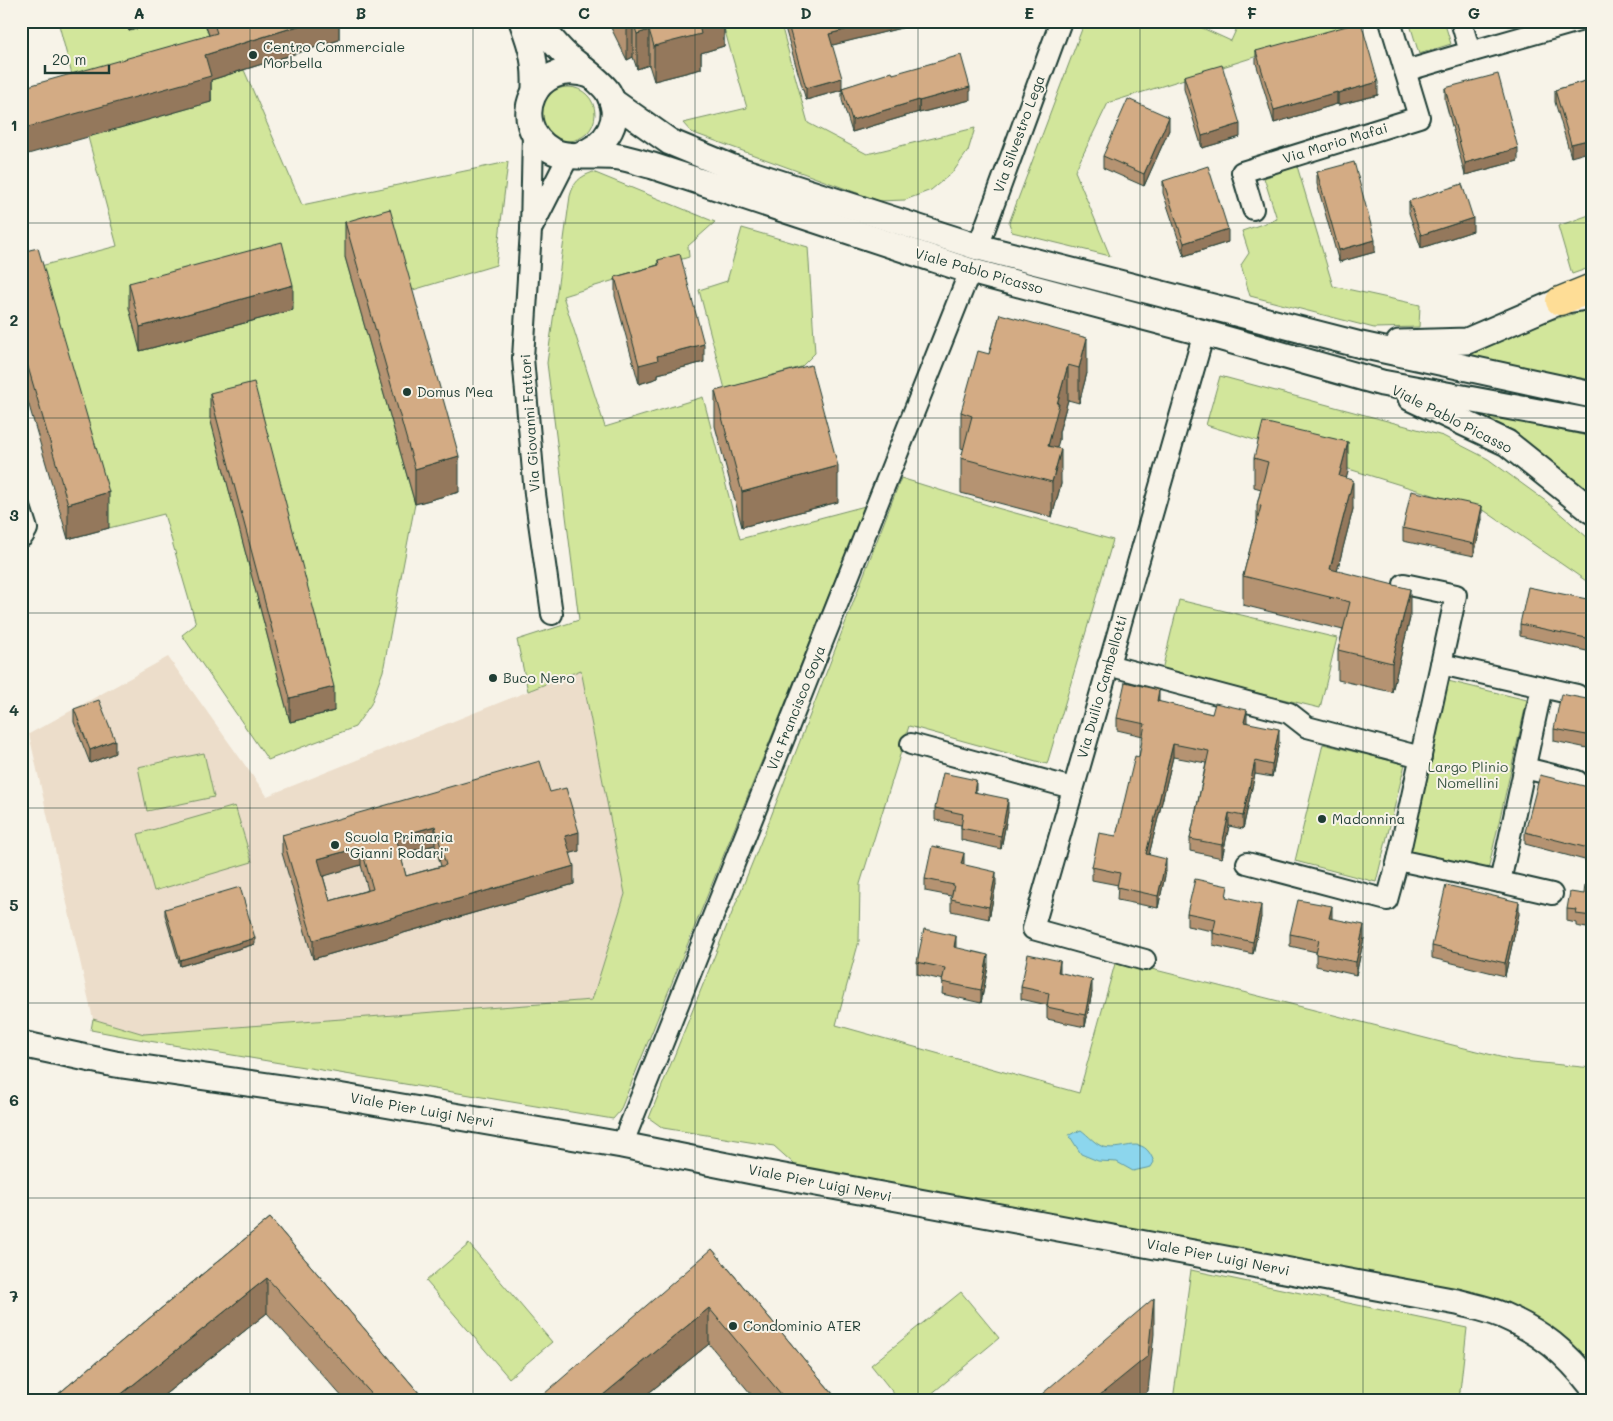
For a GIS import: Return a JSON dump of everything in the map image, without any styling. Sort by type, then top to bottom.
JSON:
[{"type":"main road","points":[[1560,301],[1592,288]]},
{"type":"street","points":[[522,21],[533,50],[536,70],[535,91],[530,103],[529,114],[534,133]]},
{"type":"street","name":"Viale Pablo Picasso","points":[[537,21],[565,54],[603,86],[612,101],[670,142],[733,168],[978,248],[1361,345],[1592,394]]},
{"type":"street","name":"Via Silvestro Lega","points":[[978,248],[1061,21]]},
{"type":"street","points":[[1390,21],[1405,71],[1579,21]]},
{"type":"street","points":[[1461,21],[1470,52]]},
{"type":"street","points":[[535,91],[548,77],[563,72],[575,71],[590,75]]},
{"type":"street","name":"Via Mario Mafai","points":[[1253,208],[1242,172],[1419,117],[1405,71]]},
{"type":"street","points":[[573,155],[597,147],[604,140],[610,131],[613,116],[612,101]]},
{"type":"street","name":"Viale Pablo Picasso","points":[[534,133],[542,145],[552,152],[619,157],[653,166],[970,271],[1204,333],[1382,384],[1592,422]]},
{"type":"street","name":"Via Giovanni Fattori","points":[[534,133],[531,230],[523,358],[535,494],[552,614]]},
{"type":"street","name":"Via Giovanni Fattori","points":[[531,230],[566,163],[573,155]]},
{"type":"street","name":"Via Francisco Goya","points":[[622,1145],[970,271]]},
{"type":"street","name":"Viale Pablo Picasso","points":[[1361,345],[1467,341],[1560,301],[1592,297]]},
{"type":"street","name":"Via Duilio Cambellotti","points":[[1145,960],[1032,929],[1204,333]]},
{"type":"street","name":"Viale Pablo Picasso","points":[[1382,384],[1507,444],[1592,511]]},
{"type":"street","points":[[21,510],[24,533]]},
{"type":"street","points":[[1248,863],[1387,900],[1422,757],[1456,595],[1404,584]]},
{"type":"street","points":[[1441,664],[1578,695]]},
{"type":"street","points":[[1108,665],[1289,714],[1307,727],[1422,757]]},
{"type":"street","points":[[1500,882],[1542,687]]},
{"type":"street","points":[[911,744],[1072,788]]},
{"type":"street","points":[[1525,768],[1577,781]]},
{"type":"street","points":[[1398,860],[1552,894]]},
{"type":"street","name":"Viale Pier Luigi Nervi","points":[[21,1044],[115,1064],[348,1098],[622,1145],[757,1172],[1457,1302],[1501,1315],[1547,1339],[1577,1366],[1592,1386]]},
{"type":"shaded area","name":"Scuola Primaria \"Gianni Rodari\"","points":[[168,657],[267,796],[581,670],[625,894],[592,1000],[144,1034],[93,1019],[29,734]]},
{"type":"green space","points":[[58,21],[204,21],[222,76],[244,70],[302,205],[508,162],[496,265],[403,293],[345,257],[415,504],[383,671],[371,704],[355,727],[268,760],[182,635],[196,624],[164,514],[109,528],[33,268],[117,246],[88,137],[211,102],[78,98]],"holes":[[[210,417],[334,711],[290,722]]]},
{"type":"green space","points":[[722,21],[780,21],[808,123],[867,154],[975,128],[968,151],[953,172],[931,190],[905,200],[879,201],[691,132],[683,123],[747,108]]},
{"type":"green space","points":[[1085,21],[1187,21],[1231,41],[1240,21],[1369,21],[1108,103],[1075,171],[1110,256],[1012,232],[1009,223]]},
{"type":"green space","points":[[1409,21],[1444,21],[1451,44],[1419,54]]},
{"type":"green space","points":[[563,87],[573,87],[583,91],[591,99],[595,114],[591,129],[583,137],[573,141],[563,141],[553,137],[545,129],[541,119],[541,109],[545,99],[553,91]]},
{"type":"green space","points":[[1297,166],[1333,286],[1420,305],[1419,327],[1374,328],[1250,296],[1241,265],[1249,253],[1242,231],[1277,219],[1264,178]]},
{"type":"green space","points":[[593,172],[715,222],[688,246],[689,257],[563,296],[605,427],[703,397],[740,539],[865,506],[620,1111],[613,1119],[91,1030],[93,1019],[144,1034],[592,1000],[625,894],[581,670],[528,691],[517,640],[579,620],[547,363],[570,196],[573,187],[578,181]]},
{"type":"green space","points":[[1592,214],[1592,267],[1572,274],[1558,226]]},
{"type":"green space","points":[[742,228],[808,247],[815,353],[801,367],[725,389],[699,290],[727,281]]},
{"type":"green space","points":[[1592,309],[1592,380],[1440,354],[1532,325]]},
{"type":"green space","points":[[1220,376],[1443,436],[1488,459],[1547,502],[1588,538],[1592,543],[1592,585],[1485,511],[1206,425]]},
{"type":"green space","points":[[1438,404],[1592,437],[1592,504]]},
{"type":"green space","points":[[901,478],[997,508],[1113,540],[1047,764],[909,726],[860,884],[859,941],[836,1025],[1079,1093],[1116,960],[1512,1060],[1592,1068],[1592,1367],[1549,1329],[804,1173],[774,1146],[663,1128],[649,1118],[770,819]]},
{"type":"green space","points":[[1179,600],[1337,638],[1320,708],[1162,670]]},
{"type":"green space","name":"Largo Plinio Nomellini","points":[[1448,681],[1527,700],[1488,870],[1408,851]]},
{"type":"green space","points":[[1323,744],[1405,764],[1376,882],[1295,861]]},
{"type":"green space","points":[[204,753],[214,797],[147,811],[138,767]]},
{"type":"green space","points":[[235,806],[252,862],[154,891],[138,834]]},
{"type":"green space","points":[[469,1244],[552,1342],[509,1378],[426,1281]]},
{"type":"green space","points":[[1191,1270],[1467,1328],[1459,1400],[1173,1400]]},
{"type":"green space","points":[[961,1292],[999,1338],[924,1400],[899,1400],[871,1365]]},
{"type":"water","points":[[1081,1130],[1104,1147],[1139,1145],[1150,1153],[1154,1162],[1151,1167],[1133,1171],[1117,1162],[1098,1161],[1081,1154],[1069,1135]]},
{"type":"building","points":[[213,21],[314,21],[205,55],[211,76],[21,129],[21,88],[217,33]]},
{"type":"building","points":[[626,21],[698,21],[701,34],[654,46],[649,30],[637,34],[633,22],[627,24]]},
{"type":"building","points":[[787,21],[879,21],[829,34],[842,78],[806,88]]},
{"type":"building","points":[[1361,22],[1378,82],[1274,110],[1256,51]]},
{"type":"building","points":[[961,55],[970,87],[852,120],[842,88],[892,72],[893,74]]},
{"type":"building","points":[[1222,65],[1240,124],[1202,136],[1184,76]]},
{"type":"building","points":[[1498,74],[1518,148],[1465,163],[1445,88]]},
{"type":"building","points":[[1592,79],[1592,139],[1571,144],[1555,90]]},
{"type":"building","points":[[1128,99],[1169,117],[1144,174],[1103,156]]},
{"type":"building","points":[[1354,162],[1375,240],[1339,250],[1317,172]]},
{"type":"building","points":[[1208,166],[1228,229],[1184,243],[1163,181]]},
{"type":"building","points":[[1462,184],[1473,218],[1421,235],[1409,201]]},
{"type":"building","name":"Domus Mea","points":[[390,209],[459,456],[415,469],[345,222]]},
{"type":"building","points":[[282,242],[293,285],[140,327],[129,283]]},
{"type":"building","points":[[38,248],[109,492],[68,504],[21,343],[21,252]]},
{"type":"building","points":[[680,254],[704,344],[657,356],[658,360],[639,365],[615,277],[659,265],[658,260]]},
{"type":"building","points":[[1000,314],[1087,338],[1079,368],[1068,365],[1057,404],[1059,404],[1048,446],[1061,449],[1052,482],[961,458],[972,416],[961,412],[978,351],[989,354]]},
{"type":"building","points":[[811,365],[838,466],[742,492],[715,391]]},
{"type":"building","points":[[254,382],[334,687],[290,698],[210,393]]},
{"type":"building","points":[[1263,422],[1348,442],[1339,476],[1353,480],[1330,569],[1410,589],[1392,663],[1338,650],[1350,602],[1243,576],[1261,506],[1257,505],[1268,462],[1254,458]]},
{"type":"building","points":[[1411,491],[1482,506],[1474,544],[1403,528]]},
{"type":"building","points":[[1528,587],[1592,600],[1591,639],[1520,624]]},
{"type":"building","points":[[1125,682],[1159,690],[1157,701],[1212,714],[1215,703],[1247,710],[1244,722],[1279,729],[1272,765],[1255,761],[1243,816],[1229,813],[1222,845],[1190,839],[1209,751],[1173,744],[1146,854],[1166,859],[1158,896],[1117,887],[1120,873],[1092,867],[1099,833],[1116,836],[1135,756],[1139,757],[1145,724],[1117,718]]},
{"type":"building","points":[[1561,694],[1592,700],[1592,736],[1554,729]]},
{"type":"building","points":[[99,700],[115,740],[90,750],[74,709]]},
{"type":"building","points":[[540,761],[550,792],[566,788],[579,832],[565,836],[574,866],[313,940],[282,835]],"holes":[[[435,826],[446,865],[406,876],[396,837]],[[361,847],[373,889],[330,901],[318,859]]]},
{"type":"building","points":[[943,773],[976,780],[974,792],[1008,799],[1001,836],[961,828],[963,814],[935,808]]},
{"type":"building","points":[[1540,775],[1592,788],[1592,849],[1525,832]]},
{"type":"building","points":[[932,846],[964,853],[961,864],[996,872],[989,907],[951,899],[954,885],[925,879]]},
{"type":"building","points":[[1195,879],[1228,886],[1226,897],[1261,905],[1253,942],[1213,933],[1216,919],[1187,913]]},
{"type":"building","points":[[1446,885],[1519,902],[1505,963],[1432,946]]},
{"type":"building","points":[[1585,885],[1592,886],[1592,916],[1576,914],[1577,910],[1567,909],[1570,892],[1584,894]]},
{"type":"building","points":[[240,887],[255,938],[180,960],[165,909]]},
{"type":"building","points":[[1298,900],[1332,906],[1329,918],[1364,925],[1356,962],[1316,954],[1319,940],[1290,934]]},
{"type":"building","points":[[924,929],[956,936],[954,947],[988,955],[981,990],[942,982],[945,968],[917,962]]},
{"type":"building","points":[[1028,954],[1060,961],[1058,972],[1092,980],[1085,1015],[1047,1007],[1049,993],[1021,987]]},
{"type":"building","points":[[270,1218],[425,1400],[377,1400],[267,1278],[114,1400],[51,1400]]},
{"type":"building","points":[[712,1249],[838,1400],[786,1400],[709,1308],[597,1400],[537,1400]]},
{"type":"building","points":[[1154,1298],[1148,1356],[1094,1400],[1035,1400]]},
{"type":"place","name":"Centro Commerciale Morbella","points":[[253,55]]},
{"type":"place","name":"Domus Mea","points":[[407,392]]},
{"type":"place","name":"Buco Nero","points":[[493,678]]},
{"type":"place","name":"Madonnina","points":[[1322,819]]},
{"type":"place","name":"Scuola Primaria \"Gianni Rodari\"","points":[[335,845]]},
{"type":"place","name":"Condominio ATER","points":[[733,1326]]}]
